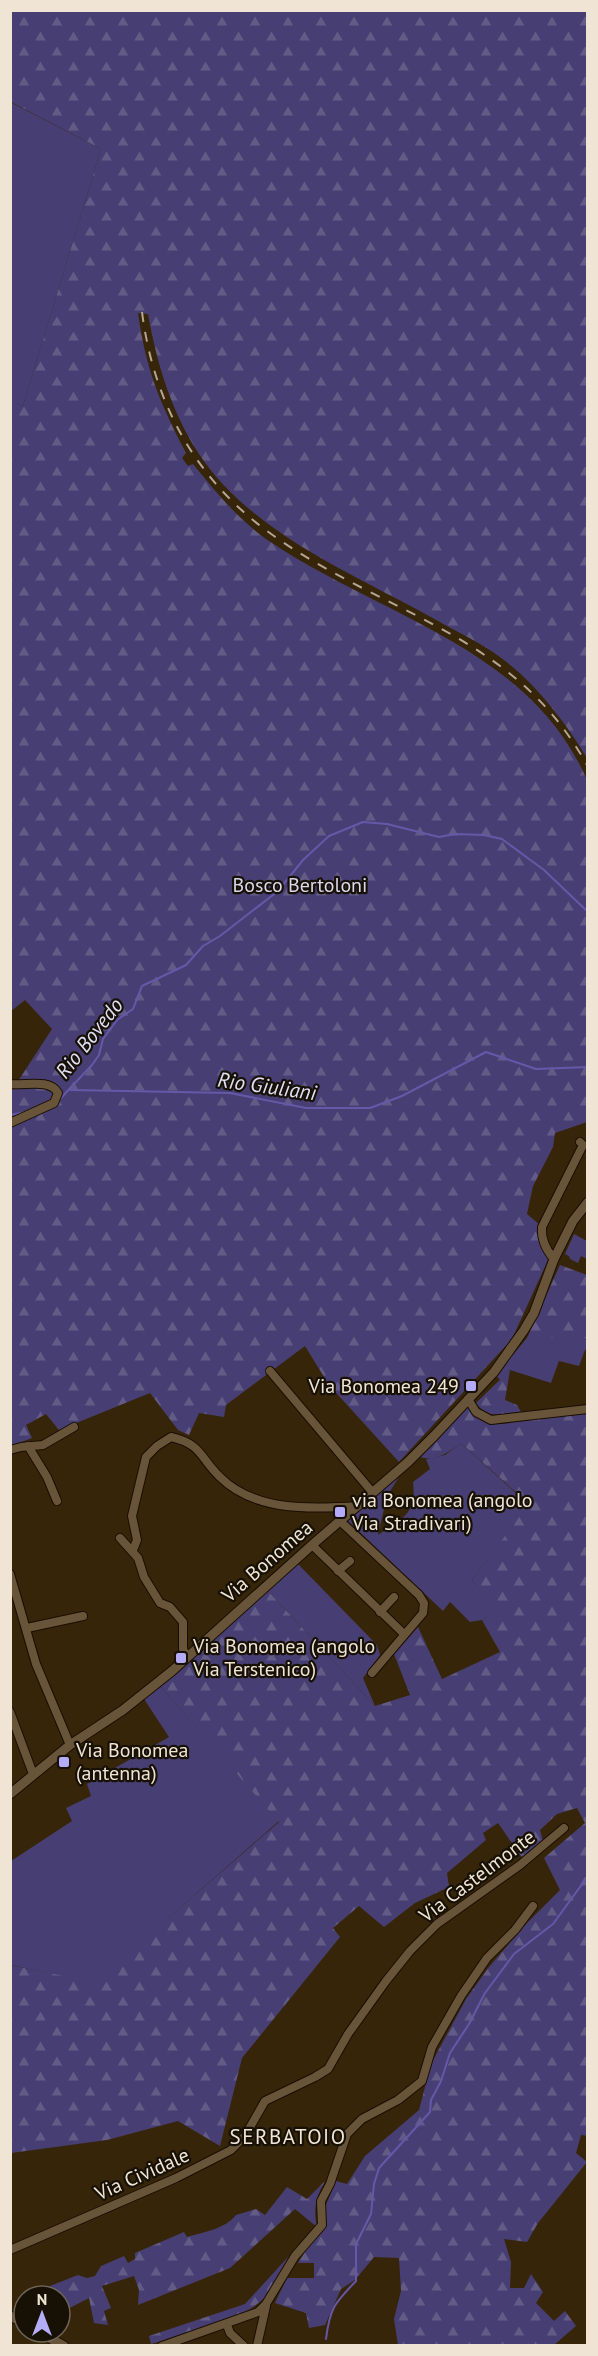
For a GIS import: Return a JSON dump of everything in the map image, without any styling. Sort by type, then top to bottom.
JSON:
[{"type":"street","points":[[10,1084],[49,1085],[58,1093],[54,1103],[10,1123]]},
{"type":"street","points":[[554,1259],[545,1246],[542,1227],[583,1145],[580,1142]]},
{"type":"street","name":"Via Bonomea","points":[[10,1794],[70,1745],[123,1710],[164,1678],[408,1462],[494,1372],[524,1330],[534,1313],[554,1259],[573,1221],[588,1202]]},
{"type":"street","points":[[270,1371],[373,1493]]},
{"type":"street","points":[[468,1399],[477,1412],[491,1420],[588,1408]]},
{"type":"street","points":[[10,1450],[43,1445],[74,1427]]},
{"type":"street","points":[[132,1550],[136,1540],[132,1516],[146,1456],[164,1440],[171,1437],[198,1448],[221,1478],[249,1497],[301,1506],[358,1506]]},
{"type":"street","points":[[28,1446],[57,1501]]},
{"type":"street","points":[[340,1521],[424,1603],[423,1614],[372,1673]]},
{"type":"street","points":[[120,1538],[138,1558],[148,1587],[160,1603],[170,1607],[183,1622],[183,1649],[187,1657]]},
{"type":"street","points":[[312,1545],[404,1634]]},
{"type":"street","points":[[338,1571],[350,1561]]},
{"type":"street","points":[[10,1574],[36,1664],[70,1745]]},
{"type":"street","points":[[380,1612],[394,1597]]},
{"type":"street","points":[[27,1628],[83,1616]]},
{"type":"street","points":[[10,1712],[33,1774]]},
{"type":"street","name":"Via Castelmonte","points":[[265,2101],[324,2072],[380,1989],[410,1951],[446,1917],[520,1865],[564,1828]]},
{"type":"street","points":[[162,2346],[227,2325],[258,2312],[266,2304],[292,2260],[322,2225],[321,2201],[330,2184],[347,2134],[362,2119],[398,2100],[422,2081],[432,2047],[461,1996],[487,1958],[515,1930],[533,1906]]},
{"type":"street","name":"Via Cividale","points":[[10,2250],[176,2178],[231,2150],[245,2136],[265,2101]]},
{"type":"street","points":[[257,2346],[266,2304]]},
{"type":"street","points":[[227,2325],[230,2333],[244,2346]]},
{"type":"green space","name":"Bosco Bertoloni","points":[[11,11],[587,11],[587,758],[542,696],[502,659],[471,639],[312,553],[249,509],[222,483],[199,454],[180,421],[166,387],[148,314],[138,313],[145,352],[155,386],[186,453],[182,458],[188,466],[193,464],[236,514],[266,539],[309,566],[446,638],[489,665],[528,696],[561,734],[587,780],[587,1122],[555,1133],[553,1147],[533,1186],[527,1214],[540,1225],[538,1234],[548,1260],[512,1339],[399,1462],[329,1385],[305,1346],[226,1405],[224,1417],[199,1413],[189,1435],[178,1430],[150,1393],[59,1430],[46,1414],[26,1425],[32,1438],[11,1446],[11,1092],[52,1029],[25,1000],[11,1011],[11,401],[23,406],[101,149],[11,102]]},
{"type":"green space","points":[[10,102],[101,149],[23,406],[10,401]]},
{"type":"green space","points":[[574,1234],[587,1241],[587,1259],[581,1256],[578,1263],[565,1254]]},
{"type":"green space","points":[[560,1265],[587,1275],[587,1338],[527,1338]]},
{"type":"green space","points":[[527,1338],[587,1338],[587,1350],[579,1366],[559,1361],[551,1383],[510,1370],[501,1381],[496,1375]]},
{"type":"green space","points":[[510,1370],[505,1400],[517,1405],[521,1412],[496,1415],[486,1412],[476,1403]]},
{"type":"green space","points":[[467,1407],[483,1421],[499,1424],[587,1413],[588,2136],[581,2135],[576,2153],[587,2162],[538,2223],[527,2242],[504,2239],[511,2262],[510,2288],[524,2288],[531,2274],[543,2292],[536,2303],[554,2321],[565,2311],[576,2326],[554,2345],[398,2345],[394,2319],[401,2291],[399,2258],[374,2257],[355,2280],[341,2289],[325,2325],[309,2328],[306,2313],[275,2303],[287,2278],[314,2278],[314,2263],[298,2263],[325,2227],[323,2212],[336,2181],[347,2184],[365,2156],[419,2110],[431,2064],[466,1999],[489,1967],[527,1923],[560,1890],[544,1858],[585,1823],[577,1808],[557,1814],[540,1830],[543,1841],[523,1859],[498,1823],[483,1833],[486,1840],[447,1873],[449,1887],[415,1903],[384,1927],[359,1906],[333,1928],[340,1937],[242,2058],[220,2146],[178,2121],[107,2140],[11,2153],[10,1965],[94,1982],[279,1822],[160,1686],[267,1590],[375,1706],[410,1695],[394,1654],[418,1627],[442,1679],[500,1652],[482,1620],[495,1613],[472,1580],[529,1504],[461,1443],[447,1453],[436,1457],[420,1457]]},
{"type":"green space","points":[[461,1443],[529,1505],[472,1580],[496,1613],[482,1620],[470,1622],[450,1602],[443,1611],[348,1521],[402,1472],[387,1496],[378,1535],[394,1524],[410,1509],[414,1493],[413,1482],[430,1469],[426,1459],[445,1455]]},
{"type":"green space","points":[[298,1564],[377,1645],[380,1655],[363,1678],[375,1706],[267,1590]]},
{"type":"green space","points":[[160,1686],[279,1821],[94,1983],[11,1965],[11,1861],[72,1821],[66,1808],[91,1796],[87,1784],[169,1737],[144,1699]]},
{"type":"green space","points":[[325,2181],[316,2203],[317,2227],[295,2209],[230,2268],[138,2305],[139,2290],[134,2276],[102,2286],[111,2308],[104,2311],[108,2325],[94,2323],[89,2298],[72,2307],[72,2284],[55,2284],[78,2275],[87,2278],[95,2276],[101,2266],[124,2256],[128,2263],[135,2259],[135,2253],[184,2232],[187,2237],[207,2232],[226,2224],[236,2215],[256,2209],[265,2215],[287,2187],[307,2199]]},
{"type":"green space","points":[[289,2256],[269,2292],[257,2305],[229,2319],[151,2344],[149,2336],[245,2304]]},
{"type":"waterway","name":"Rio Bovedo","points":[[59,1100],[92,1065],[99,1055],[103,1039],[117,1020],[133,1009],[142,986],[186,965],[203,946],[220,936],[278,891],[303,860],[329,836],[363,822],[387,824],[439,837],[455,834],[484,835],[502,839],[544,870],[588,912]]},
{"type":"waterway","name":"Rio Giuliani","points":[[71,1090],[230,1093],[306,1108],[370,1108],[402,1096],[486,1052],[536,1069],[588,1067]]},
{"type":"waterway","name":"Rio Bovedo","points":[[10,1115],[26,1112]]},
{"type":"waterway","points":[[326,2339],[329,2320],[335,2306],[356,2281],[356,2244],[371,2214],[374,2184],[379,2168],[430,2112],[431,2100],[441,2081],[450,2053],[485,1993],[514,1954],[553,1924],[588,1876]]},
{"type":"railway","points":[[142,312],[157,379],[169,410],[184,439],[202,466],[223,491],[247,515],[274,536],[317,563],[446,632],[487,657],[524,686],[558,722],[588,767]]},
{"type":"place","name":"Via Bonomea 249","points":[[471,1386]]},
{"type":"place","name":"via Bonomea (angolo Via Stradivari)","points":[[340,1512]]},
{"type":"place","name":"Via Bonomea (angolo Via Terstenico)","points":[[181,1658]]},
{"type":"place","name":"Via Bonomea (antenna)","points":[[64,1762]]},
{"type":"district","name":"SERBATOIO","points":[[288,2136]]}]
